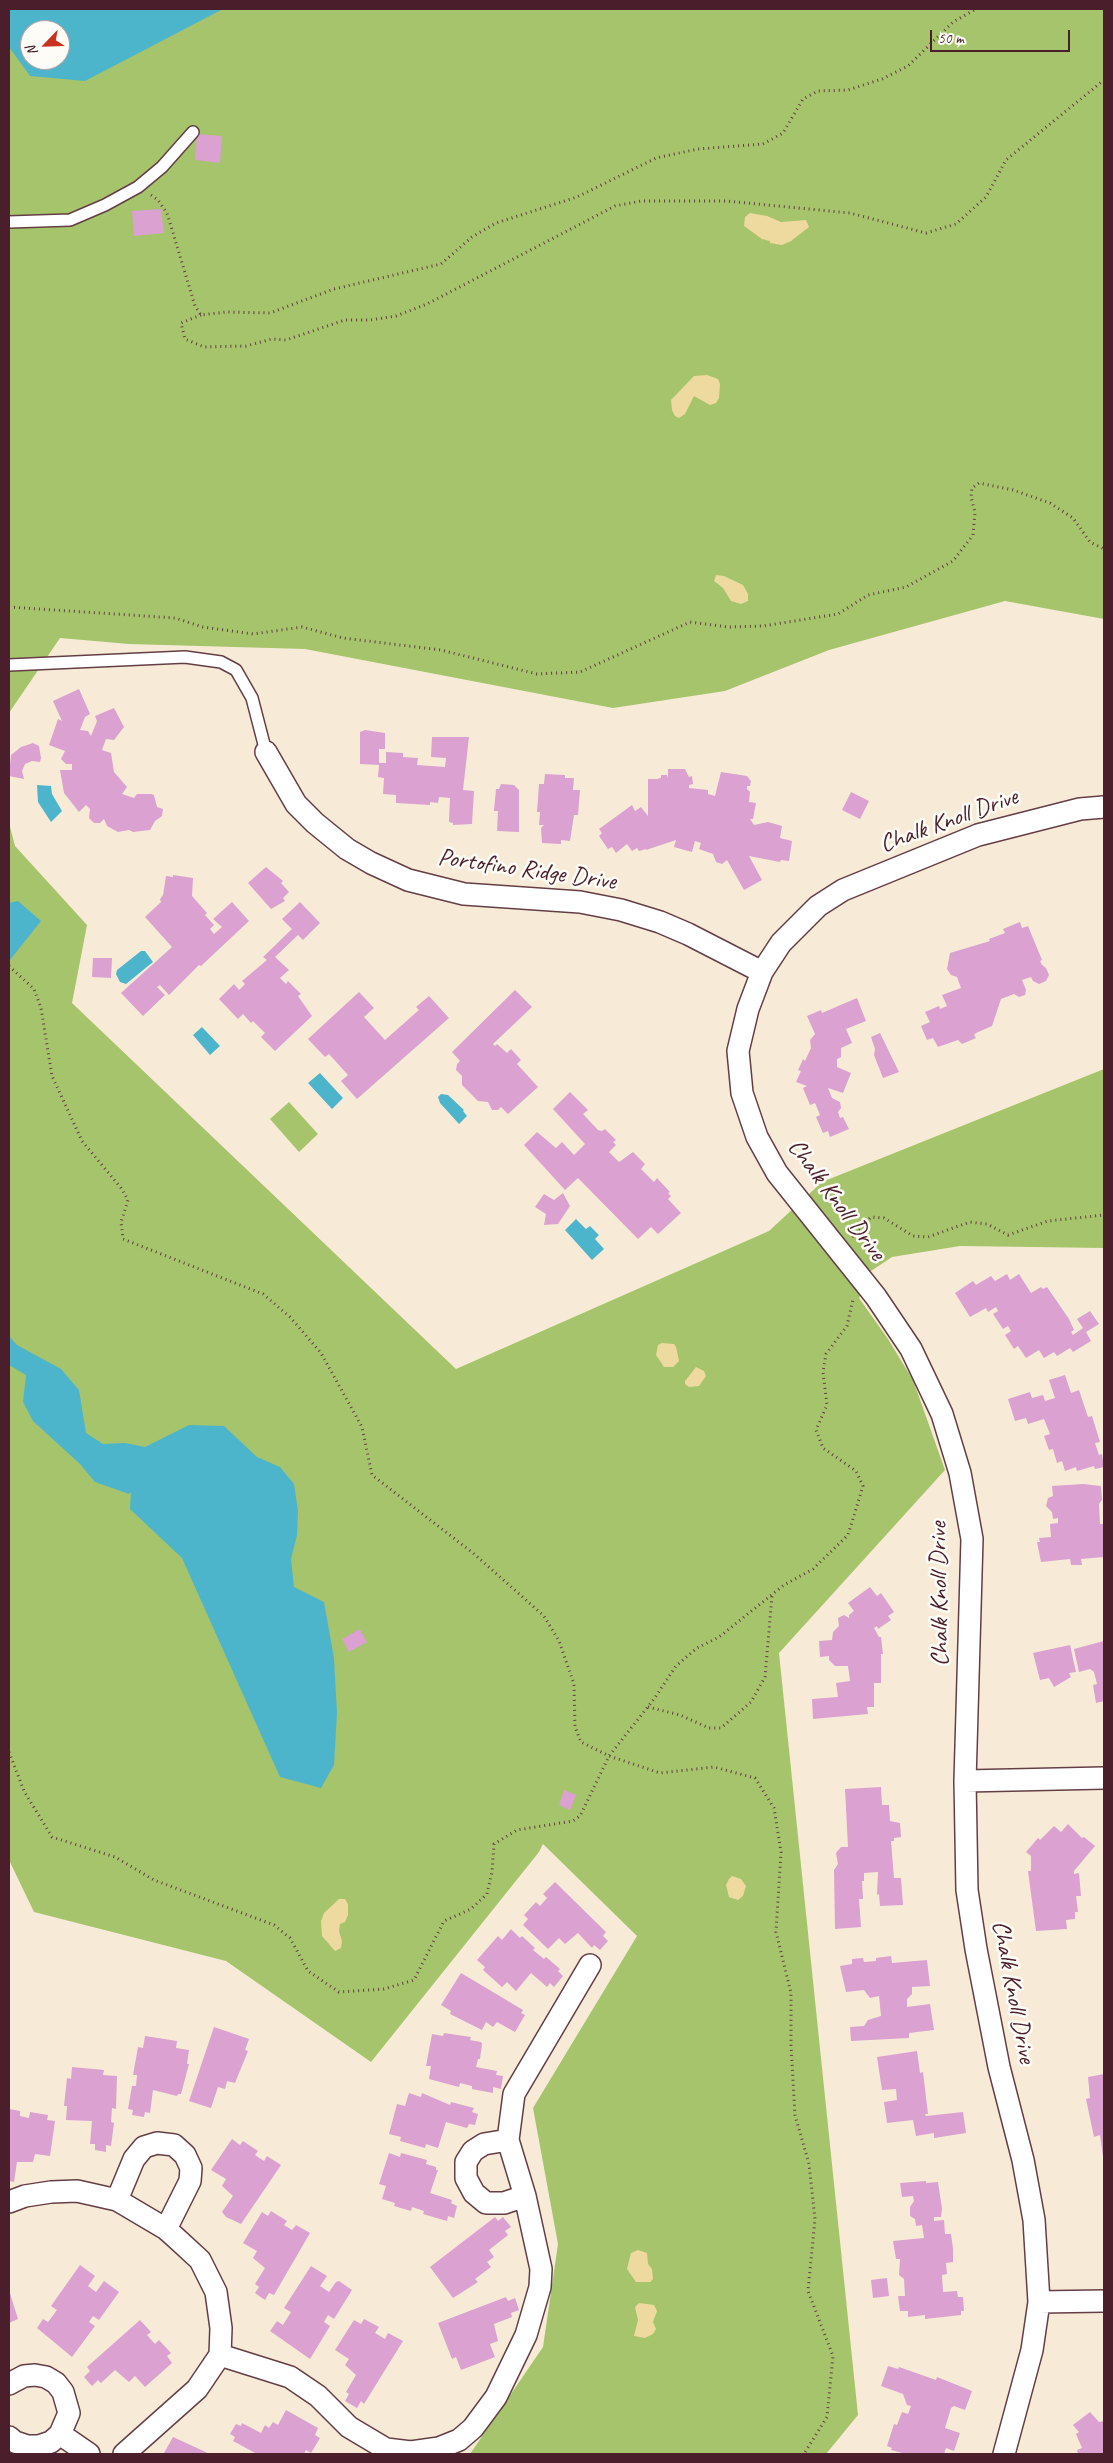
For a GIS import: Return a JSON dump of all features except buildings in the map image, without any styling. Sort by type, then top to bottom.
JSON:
[{"type":"street","name":"Portofino Ridge Drive","points":[[266,752],[296,804],[315,823],[347,848],[371,863],[408,880],[464,894],[580,902],[620,910],[660,922],[688,934],[762,972]]},
{"type":"street","name":"Chalk Knoll Drive","points":[[1004,2454],[1032,2350],[1039,2302],[1034,2220],[1023,2160],[998,2067],[969,1900],[965,1781],[972,1539],[958,1466],[942,1414],[911,1349],[876,1297],[777,1173],[757,1137],[748,1115],[741,1086],[738,1051],[748,1009],[762,972],[781,943],[818,906],[843,890],[978,835],[1080,809],[1104,807]]},
{"type":"street","points":[[965,1781],[1104,1778]]},
{"type":"street","points":[[220,2355],[290,2377],[318,2396],[349,2427],[386,2449],[411,2452],[439,2448],[459,2440],[473,2428],[496,2397],[526,2335],[540,2287],[542,2269],[525,2196],[508,2140],[514,2094],[590,1965]]},
{"type":"street","points":[[508,2140],[484,2144],[474,2151],[466,2162],[466,2178],[474,2193],[486,2203],[504,2203],[525,2196]]},
{"type":"street","points":[[117,2200],[134,2159],[144,2147],[157,2143],[174,2145],[185,2156],[191,2168],[190,2181],[166,2229]]},
{"type":"street","points":[[9,2202],[34,2195],[77,2191],[117,2200],[166,2229],[200,2260],[216,2292],[221,2328],[220,2355],[197,2389],[124,2454]]},
{"type":"street","points":[[1039,2302],[1104,2301]]},
{"type":"street","points":[[9,2384],[24,2376],[35,2375],[56,2383],[63,2392],[68,2413],[60,2434],[51,2442],[39,2446],[27,2446],[9,2437]]},
{"type":"street","points":[[60,2434],[89,2454]]},
{"type":"lane","points":[[9,222],[70,220],[105,206],[138,187],[162,167],[193,132]]},
{"type":"lane","points":[[9,666],[185,657],[221,662],[236,670],[252,698],[266,752]]},
{"type":"path","points":[[976,9],[953,22],[908,66],[891,75],[848,90],[818,91],[803,99],[783,133],[763,144],[698,149],[656,158],[577,197],[496,223],[472,237],[441,264],[334,289],[270,313],[226,312],[201,315],[181,323],[185,339],[204,347],[246,346],[272,339],[286,340],[345,320],[370,320],[396,316],[427,304],[615,206],[641,201],[726,201],[850,213],[926,233],[956,224],[986,197],[1006,160],[1104,80]]},
{"type":"path","points":[[138,187],[158,200],[167,213],[195,306],[201,315]]},
{"type":"path","points":[[9,607],[175,618],[204,627],[253,634],[302,627],[343,638],[441,650],[537,674],[580,672],[690,622],[728,628],[763,626],[838,614],[868,595],[906,587],[953,561],[973,535],[975,512],[972,488],[979,483],[1013,490],[1050,504],[1073,518],[1090,542],[1104,549]]},
{"type":"path","points":[[9,966],[34,989],[40,1008],[52,1076],[82,1141],[121,1188],[128,1200],[121,1222],[123,1239],[262,1294],[290,1317],[321,1353],[362,1427],[372,1476],[473,1553],[544,1616],[559,1641],[574,1684],[575,1727],[581,1742],[608,1756],[660,1773],[714,1766],[755,1778],[774,1808],[781,1852],[776,1932],[791,1993],[791,2045],[795,2115],[810,2164],[815,2219],[808,2291],[833,2356],[827,2417],[804,2454]]},
{"type":"path","points":[[846,1242],[871,1217],[884,1218],[913,1236],[928,1237],[970,1222],[987,1224],[1008,1235],[1048,1222],[1104,1215]]},
{"type":"path","points":[[9,1752],[24,1790],[52,1837],[115,1857],[154,1880],[274,1925],[290,1938],[308,1971],[339,1992],[384,1989],[414,1980],[444,1921],[472,1909],[487,1894],[492,1872],[494,1844],[517,1830],[573,1821],[580,1816],[608,1756],[648,1707],[676,1666],[697,1648],[719,1637],[784,1585],[813,1569],[848,1535],[864,1486],[856,1471],[823,1448],[816,1430],[827,1405],[823,1372],[826,1354],[847,1326],[855,1291]]},
{"type":"path","points":[[648,1707],[680,1715],[709,1728],[721,1728],[752,1702],[765,1677],[772,1596]]},
{"type":"green space","points":[[9,9],[1104,9],[1104,619],[1005,601],[829,650],[725,691],[613,708],[305,649],[129,644],[60,638],[9,713]]},
{"type":"green space","points":[[9,823],[15,846],[87,925],[72,1003],[456,1369],[769,1231],[822,1182],[1104,1069],[1104,1248],[960,1246],[892,1257],[871,1271],[859,1298],[888,1339],[913,1380],[945,1470],[779,1653],[858,2415],[826,2454],[470,2454],[543,2347],[558,2244],[533,2108],[637,1936],[543,1844],[539,1852],[371,2062],[226,1961],[34,1912],[9,1860]]},
{"type":"green space","points":[[289,1102],[318,1134],[299,1152],[270,1119]]},
{"type":"sand","points":[[750,213],[767,216],[781,222],[806,220],[809,227],[791,241],[782,245],[770,243],[770,241],[762,239],[744,226],[745,217]]},
{"type":"sand","points":[[707,375],[718,379],[720,384],[719,398],[716,403],[710,405],[694,396],[685,414],[679,418],[675,416],[671,400],[694,376]]},
{"type":"sand","points":[[716,575],[724,576],[743,585],[748,594],[748,601],[741,604],[731,601],[723,588],[714,581]]},
{"type":"sand","points":[[662,1343],[674,1344],[676,1347],[679,1361],[673,1367],[664,1367],[656,1355],[658,1345]]},
{"type":"sand","points":[[696,1367],[704,1371],[706,1376],[699,1386],[689,1387],[685,1384],[685,1381]]},
{"type":"sand","points":[[732,1876],[741,1879],[746,1886],[743,1896],[738,1900],[729,1897],[726,1885]]},
{"type":"sand","points":[[339,1899],[345,1899],[348,1904],[348,1915],[345,1922],[340,1924],[341,1948],[335,1951],[322,1936],[321,1921],[324,1913]]},
{"type":"sand","points":[[638,2250],[647,2253],[648,2264],[652,2269],[653,2279],[650,2282],[636,2282],[627,2269],[631,2253]]},
{"type":"sand","points":[[639,2303],[654,2305],[657,2311],[653,2322],[656,2329],[653,2334],[645,2338],[634,2336],[638,2320],[635,2307]]},
{"type":"water","points":[[9,9],[223,9],[85,81],[30,76],[26,70],[70,70],[70,20],[20,20],[20,62],[9,47]]},
{"type":"water","points":[[37,785],[51,786],[52,794],[62,811],[51,822],[38,802]]},
{"type":"water","points":[[18,901],[41,921],[10,960],[9,903]]},
{"type":"water","points":[[141,951],[145,951],[153,962],[126,984],[120,982],[116,974],[117,970]]},
{"type":"water","points":[[202,1027],[220,1046],[210,1055],[193,1035]]},
{"type":"water","points":[[320,1073],[343,1098],[332,1109],[308,1083]]},
{"type":"water","points":[[441,1094],[448,1095],[464,1110],[467,1116],[459,1124],[440,1103],[438,1097]]},
{"type":"water","points":[[576,1219],[586,1229],[590,1226],[599,1235],[595,1239],[604,1249],[592,1260],[565,1230]]},
{"type":"water","points":[[9,1336],[17,1345],[61,1369],[79,1390],[86,1433],[103,1444],[125,1443],[145,1447],[189,1425],[224,1426],[257,1457],[280,1467],[294,1484],[298,1511],[297,1535],[291,1559],[294,1587],[324,1602],[334,1658],[337,1713],[334,1765],[321,1788],[280,1777],[182,1558],[130,1509],[131,1492],[129,1494],[95,1482],[80,1464],[33,1421],[23,1402],[26,1375],[9,1365]]}]
